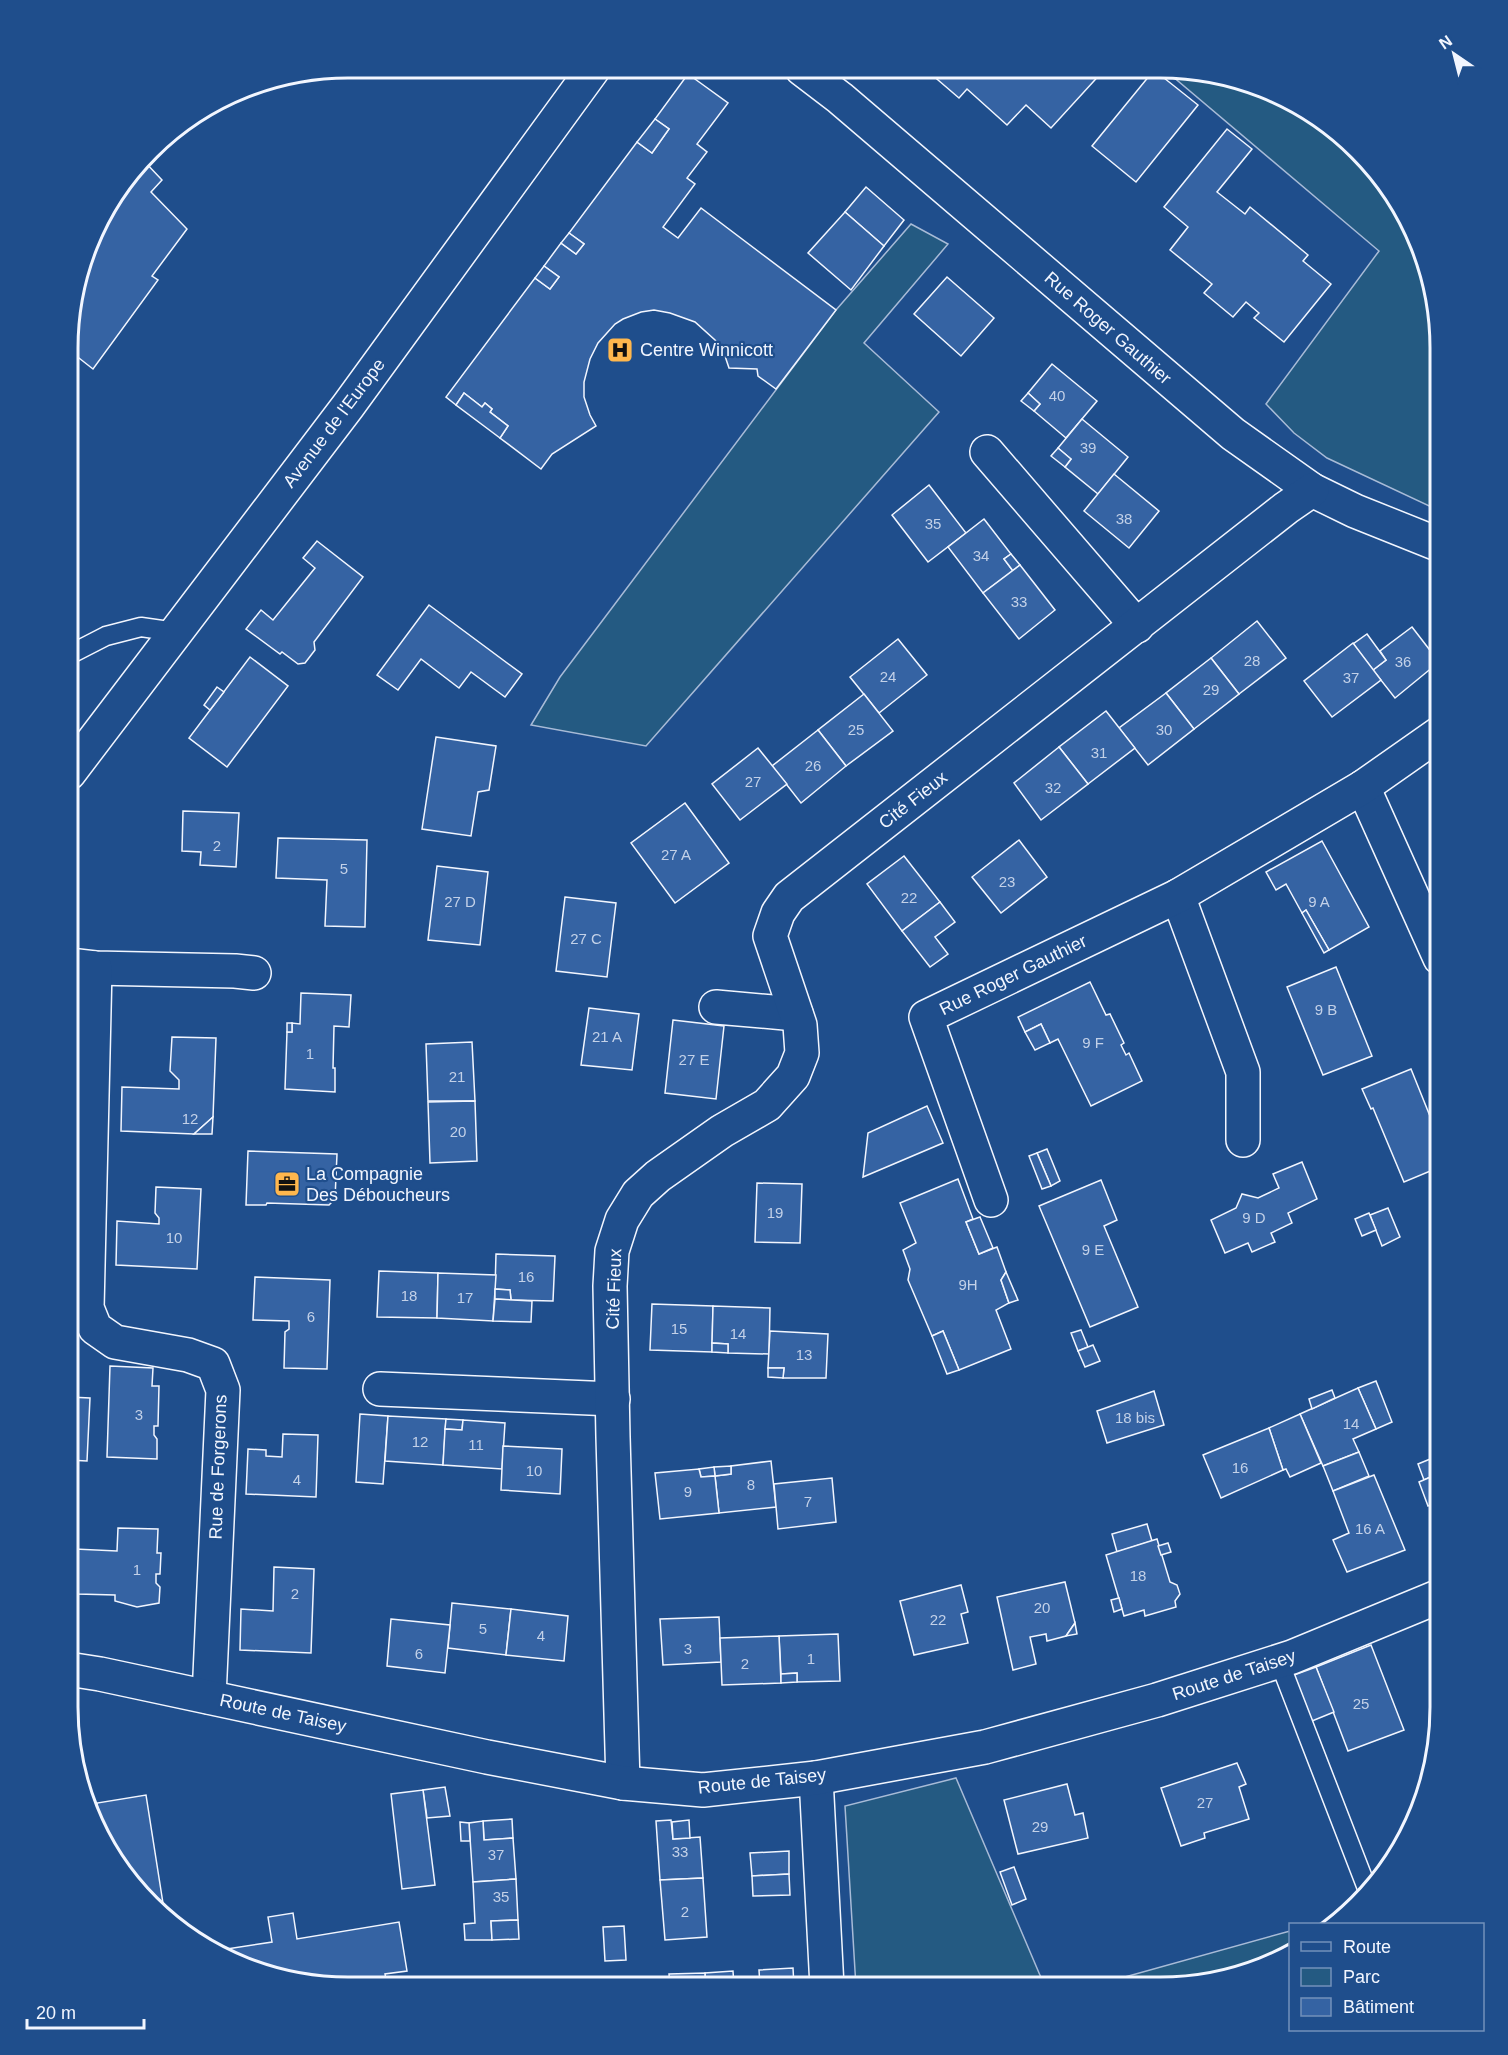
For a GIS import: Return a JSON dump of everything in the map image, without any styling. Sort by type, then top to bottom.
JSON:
[{"type":"street","name":"Avenue de l'Europe","points":[[78,761],[348,406],[587,78]]},
{"type":"street","name":"Rue Roger Gauthier","points":[[814,78],[1233,434],[1312,490],[1355,511],[1430,541]]},
{"type":"street","points":[[987,452],[1137,626]]},
{"type":"street","name":"Cité Fieux","points":[[622,1783],[610,1286],[612,1251],[622,1220],[638,1194],[658,1176],[722,1131],[767,1105],[793,1076],[802,1053],[800,1025],[770,936],[778,913],[789,897],[1312,490]]},
{"type":"street","name":"Rue Roger Gauthier","points":[[991,1200],[926,1017],[1178,896],[1363,786],[1430,740]]},
{"type":"street","points":[[1363,786],[1430,936]]},
{"type":"street","points":[[1178,896],[1243,1072],[1243,1140]]},
{"type":"street","points":[[82,967],[235,970],[254,973]]},
{"type":"street","name":"Rue de Forgerons","points":[[82,967],[87,1308],[95,1329],[115,1342],[188,1354],[213,1364],[223,1390],[208,1697]]},
{"type":"street","points":[[716,1007],[796,1014]]},
{"type":"street","points":[[380,1389],[613,1399]]},
{"type":"street","name":"Route de Taisey","points":[[78,1671],[487,1757],[622,1783],[703,1790],[816,1778],[985,1747],[1156,1700],[1279,1661],[1430,1600]]},
{"type":"street","points":[[816,1778],[826,1977]]},
{"type":"lane","points":[[78,650],[106,636],[141,627],[176,632]]},
{"type":"lane","points":[[1279,1661],[1365,1883]]},
{"type":"green space","points":[[1176,79],[1230,87],[1247,92],[1295,114],[1351,157],[1394,213],[1416,261],[1428,313],[1430,506],[1327,458],[1294,433],[1266,404],[1379,251]]},
{"type":"green space","points":[[911,224],[948,244],[864,343],[939,412],[646,746],[531,725],[560,677],[836,310]]},
{"type":"green space","points":[[956,1778],[1041,1977],[855,1977],[845,1806]]},
{"type":"green space","points":[[1289,1931],[1289,1944],[1230,1968],[1195,1975],[1125,1977]]},
{"type":"building","points":[[685,78],[694,78],[728,103],[697,144],[707,152],[687,178],[695,184],[663,227],[678,238],[701,208],[836,310],[776,389],[758,376],[757,369],[729,368],[715,340],[695,322],[654,310],[623,319],[615,324],[598,343],[590,359],[584,382],[584,397],[596,426],[552,454],[541,469],[500,438],[508,426],[490,412],[492,409],[485,403],[482,407],[464,393],[456,405],[446,397],[535,278],[550,289],[559,277],[544,266],[561,243],[576,254],[584,244],[569,233],[637,142],[652,153],[669,129],[655,119]]},
{"type":"building","points":[[936,78],[1097,78],[1051,128],[1026,105],[1007,125],[967,89],[959,98]]},
{"type":"building","points":[[1147,78],[1164,78],[1198,105],[1136,182],[1092,146]]},
{"type":"building","points":[[655,119],[669,129],[652,153],[637,142]]},
{"type":"building","points":[[1227,129],[1252,149],[1217,192],[1245,214],[1250,207],[1308,255],[1303,261],[1331,284],[1284,342],[1254,318],[1259,313],[1246,302],[1233,317],[1204,293],[1212,284],[1170,250],[1188,227],[1164,207]]},
{"type":"building","points":[[149,166],[162,180],[151,192],[187,229],[152,276],[158,280],[93,369],[78,357],[80,313],[87,278],[92,261],[114,213]]},
{"type":"building","points":[[866,187],[904,220],[884,246],[845,212]]},
{"type":"building","points":[[845,212],[884,246],[851,290],[808,253]]},
{"type":"building","points":[[569,233],[584,244],[576,254],[561,243]]},
{"type":"building","points":[[544,266],[559,277],[550,289],[535,278]]},
{"type":"building","points":[[947,277],[994,318],[961,356],[914,314]]},
{"type":"building","points":[[1052,364],[1097,401],[1066,438],[1034,411],[1040,404],[1028,393]]},
{"type":"building","points":[[464,393],[482,407],[485,403],[492,409],[490,412],[508,426],[500,438],[456,405]]},
{"type":"building","points":[[1028,393],[1040,404],[1034,411],[1021,401]]},
{"type":"building","points":[[1082,419],[1128,457],[1098,494],[1065,467],[1071,459],[1058,448]]},
{"type":"building","points":[[1058,448],[1071,459],[1065,467],[1051,456]]},
{"type":"building","points":[[1114,474],[1159,511],[1129,548],[1084,511]]},
{"type":"building","points":[[929,485],[966,533],[928,562],[892,515]]},
{"type":"building","points":[[984,519],[1011,554],[1004,559],[1013,571],[983,593],[948,547]]},
{"type":"building","points":[[317,541],[363,577],[314,642],[315,650],[305,663],[298,664],[246,629],[261,610],[273,620],[315,568],[303,558]]},
{"type":"building","points":[[1011,554],[1020,565],[1013,571],[1004,559]]},
{"type":"building","points":[[1020,565],[1055,610],[1019,639],[983,593]]},
{"type":"building","points":[[429,605],[522,674],[505,697],[471,672],[459,688],[421,659],[398,690],[377,675]]},
{"type":"building","points":[[1257,621],[1286,658],[1239,694],[1211,658]]},
{"type":"building","points":[[1412,627],[1430,650],[1430,669],[1395,698],[1373,670],[1386,660],[1380,651]]},
{"type":"building","points":[[1367,634],[1386,660],[1373,670],[1353,644]]},
{"type":"building","points":[[898,639],[927,675],[879,713],[850,677]]},
{"type":"building","points":[[1353,643],[1381,680],[1332,717],[1304,681]]},
{"type":"building","points":[[250,657],[288,686],[227,767],[189,738]]},
{"type":"building","points":[[1211,658],[1239,694],[1194,729],[1166,693]]},
{"type":"building","points":[[217,687],[224,692],[210,710],[204,705]]},
{"type":"building","points":[[1166,693],[1194,729],[1148,765],[1119,728]]},
{"type":"building","points":[[864,694],[893,731],[846,766],[818,730]]},
{"type":"building","points":[[1106,711],[1135,748],[1088,784],[1059,747]]},
{"type":"building","points":[[818,730],[846,766],[801,803],[772,766]]},
{"type":"building","points":[[436,737],[496,746],[489,790],[478,792],[471,836],[422,829]]},
{"type":"building","points":[[1059,747],[1088,784],[1041,820],[1014,783]]},
{"type":"building","points":[[758,748],[787,784],[740,820],[712,784]]},
{"type":"building","points":[[685,803],[729,863],[675,903],[631,843]]},
{"type":"building","points":[[183,811],[239,813],[236,867],[200,865],[201,852],[182,851]]},
{"type":"building","points":[[278,838],[367,840],[365,927],[325,926],[327,880],[276,878]]},
{"type":"building","points":[[1019,840],[1047,877],[1001,913],[972,877]]},
{"type":"building","points":[[1322,841],[1369,927],[1329,950],[1306,910],[1302,913],[1286,884],[1276,890],[1266,872]]},
{"type":"building","points":[[904,856],[940,902],[902,931],[867,884]]},
{"type":"building","points":[[437,866],[488,872],[480,945],[428,940]]},
{"type":"building","points":[[565,897],[616,903],[607,977],[556,971]]},
{"type":"building","points":[[940,902],[955,922],[935,937],[948,954],[930,967],[902,931]]},
{"type":"building","points":[[1306,910],[1329,950],[1324,953],[1302,913]]},
{"type":"building","points":[[1336,967],[1372,1056],[1323,1075],[1287,987]]},
{"type":"building","points":[[1090,982],[1106,1015],[1110,1014],[1124,1043],[1121,1045],[1126,1055],[1129,1053],[1142,1081],[1091,1106],[1058,1039],[1050,1043],[1041,1024],[1025,1032],[1018,1017]]},
{"type":"building","points":[[301,993],[351,995],[349,1027],[334,1026],[335,1092],[285,1089],[287,1032],[292,1032],[292,1023],[300,1024]]},
{"type":"building","points":[[589,1008],[639,1014],[632,1070],[581,1065]]},
{"type":"building","points":[[673,1020],[724,1026],[716,1099],[665,1093]]},
{"type":"building","points":[[287,1023],[292,1023],[292,1032],[287,1032]]},
{"type":"building","points":[[1041,1024],[1050,1043],[1035,1050],[1025,1032]]},
{"type":"building","points":[[172,1037],[216,1038],[213,1117],[194,1134],[121,1131],[122,1087],[179,1089],[179,1080],[170,1071]]},
{"type":"building","points":[[472,1042],[475,1101],[428,1101],[426,1044]]},
{"type":"building","points":[[1411,1069],[1430,1116],[1430,1171],[1404,1182],[1373,1108],[1371,1109],[1362,1089]]},
{"type":"building","points":[[475,1101],[477,1161],[430,1163],[428,1102]]},
{"type":"building","points":[[927,1106],[943,1143],[863,1177],[868,1133]]},
{"type":"building","points":[[213,1117],[212,1134],[194,1134]]},
{"type":"building","points":[[1047,1149],[1060,1181],[1051,1186],[1037,1153]]},
{"type":"building","points":[[248,1151],[337,1154],[335,1199],[329,1205],[267,1203],[266,1205],[246,1205]]},
{"type":"building","points":[[1037,1153],[1051,1186],[1042,1189],[1029,1156]]},
{"type":"building","points":[[1302,1162],[1317,1199],[1288,1213],[1292,1223],[1271,1233],[1275,1242],[1252,1252],[1248,1243],[1225,1253],[1211,1220],[1236,1208],[1242,1194],[1258,1198],[1279,1188],[1273,1174]]},
{"type":"building","points":[[958,1179],[973,1219],[966,1222],[979,1254],[997,1247],[1006,1272],[1001,1280],[1009,1303],[996,1310],[1011,1349],[959,1370],[943,1331],[932,1336],[908,1280],[910,1269],[903,1250],[916,1243],[900,1203]]},
{"type":"building","points":[[1101,1180],[1117,1220],[1104,1226],[1138,1307],[1090,1327],[1039,1206]]},
{"type":"building","points":[[757,1183],[802,1184],[800,1243],[755,1242]]},
{"type":"building","points":[[156,1187],[201,1189],[197,1269],[116,1265],[117,1221],[159,1224],[159,1218],[155,1213]]},
{"type":"building","points":[[1388,1208],[1400,1237],[1382,1246],[1370,1215]]},
{"type":"building","points":[[1369,1213],[1376,1230],[1362,1236],[1355,1219]]},
{"type":"building","points":[[980,1217],[993,1248],[979,1254],[966,1222]]},
{"type":"building","points":[[496,1254],[555,1256],[553,1301],[511,1300],[510,1290],[495,1289]]},
{"type":"building","points":[[379,1271],[438,1273],[437,1318],[377,1317]]},
{"type":"building","points":[[1006,1272],[1018,1300],[1009,1303],[1001,1280]]},
{"type":"building","points":[[438,1273],[496,1275],[493,1321],[437,1318]]},
{"type":"building","points":[[255,1277],[330,1280],[327,1369],[284,1368],[285,1332],[289,1329],[289,1321],[253,1320]]},
{"type":"building","points":[[495,1289],[510,1290],[511,1300],[495,1299]]},
{"type":"building","points":[[495,1299],[532,1301],[531,1322],[493,1321]]},
{"type":"building","points":[[652,1304],[713,1306],[712,1352],[650,1350]]},
{"type":"building","points":[[713,1306],[770,1308],[769,1354],[728,1353],[728,1344],[712,1343]]},
{"type":"building","points":[[1081,1330],[1088,1347],[1078,1351],[1071,1333]]},
{"type":"building","points":[[770,1331],[828,1334],[826,1378],[783,1378],[784,1368],[768,1368]]},
{"type":"building","points":[[943,1331],[959,1370],[947,1374],[932,1336]]},
{"type":"building","points":[[712,1343],[728,1344],[728,1353],[712,1352]]},
{"type":"building","points":[[1093,1345],[1100,1361],[1085,1367],[1078,1351]]},
{"type":"building","points":[[110,1366],[153,1368],[152,1386],[159,1386],[158,1426],[154,1426],[154,1435],[157,1439],[157,1459],[107,1457]]},
{"type":"building","points":[[768,1368],[784,1368],[783,1378],[768,1377]]},
{"type":"building","points":[[1376,1381],[1392,1422],[1376,1429],[1358,1388]]},
{"type":"building","points":[[1358,1388],[1376,1429],[1353,1439],[1359,1452],[1323,1466],[1300,1414]]},
{"type":"building","points":[[1332,1390],[1335,1398],[1312,1409],[1309,1399]]},
{"type":"building","points":[[1154,1391],[1164,1425],[1107,1443],[1097,1411]]},
{"type":"building","points":[[78,1397],[90,1398],[87,1461],[78,1461]]},
{"type":"building","points":[[360,1414],[388,1416],[383,1484],[356,1482]]},
{"type":"building","points":[[1300,1414],[1321,1463],[1290,1477],[1286,1469],[1283,1470],[1269,1428]]},
{"type":"building","points":[[388,1416],[446,1419],[443,1465],[385,1461]]},
{"type":"building","points":[[446,1419],[463,1420],[462,1430],[445,1429]]},
{"type":"building","points":[[463,1420],[505,1423],[502,1469],[443,1465],[445,1429],[462,1430]]},
{"type":"building","points":[[1269,1428],[1283,1470],[1221,1498],[1203,1455]]},
{"type":"building","points":[[283,1434],[318,1435],[316,1497],[246,1494],[248,1449],[266,1450],[266,1456],[282,1457]]},
{"type":"building","points":[[503,1446],[562,1449],[560,1494],[501,1490]]},
{"type":"building","points":[[1359,1452],[1369,1476],[1333,1491],[1323,1466]]},
{"type":"building","points":[[1430,1459],[1430,1477],[1424,1480],[1418,1464]]},
{"type":"building","points":[[771,1461],[776,1507],[719,1513],[715,1476],[731,1474],[731,1466]]},
{"type":"building","points":[[731,1466],[731,1474],[715,1476],[714,1467]]},
{"type":"building","points":[[714,1467],[715,1476],[701,1477],[699,1469]]},
{"type":"building","points":[[699,1469],[701,1477],[715,1476],[719,1513],[660,1519],[655,1473]]},
{"type":"building","points":[[1374,1475],[1405,1550],[1347,1572],[1333,1540],[1349,1533],[1333,1491]]},
{"type":"building","points":[[1430,1477],[1430,1505],[1428,1506],[1419,1482]]},
{"type":"building","points":[[832,1478],[836,1522],[778,1529],[774,1484]]},
{"type":"building","points":[[1147,1524],[1152,1541],[1117,1552],[1112,1534]]},
{"type":"building","points":[[118,1528],[158,1529],[157,1553],[161,1553],[160,1574],[156,1574],[156,1583],[160,1587],[159,1603],[137,1607],[115,1601],[115,1595],[78,1594],[78,1549],[117,1551]]},
{"type":"building","points":[[1157,1539],[1170,1582],[1177,1585],[1180,1594],[1175,1601],[1176,1607],[1145,1616],[1144,1610],[1124,1616],[1106,1555]]},
{"type":"building","points":[[1168,1543],[1171,1552],[1161,1555],[1158,1546]]},
{"type":"building","points":[[274,1567],[314,1569],[311,1653],[240,1650],[241,1609],[273,1611]]},
{"type":"building","points":[[1065,1582],[1075,1623],[1066,1636],[1047,1641],[1046,1634],[1030,1637],[1036,1664],[1013,1670],[997,1597]]},
{"type":"building","points":[[961,1585],[968,1612],[961,1614],[968,1643],[914,1655],[900,1601]]},
{"type":"building","points":[[1119,1598],[1122,1609],[1114,1612],[1111,1600]]},
{"type":"building","points":[[452,1603],[511,1609],[506,1655],[448,1648]]},
{"type":"building","points":[[511,1609],[568,1616],[564,1661],[506,1655]]},
{"type":"building","points":[[719,1617],[721,1662],[663,1665],[660,1619]]},
{"type":"building","points":[[391,1619],[450,1625],[445,1673],[387,1666]]},
{"type":"building","points":[[1075,1623],[1077,1634],[1066,1636]]},
{"type":"building","points":[[838,1634],[840,1681],[797,1682],[797,1673],[781,1674],[779,1636]]},
{"type":"building","points":[[779,1636],[781,1683],[722,1685],[720,1638]]},
{"type":"building","points":[[1371,1645],[1404,1730],[1348,1751],[1316,1667]]},
{"type":"building","points":[[1316,1667],[1334,1712],[1312,1721],[1294,1675]]},
{"type":"building","points":[[797,1673],[797,1682],[781,1683],[781,1674]]},
{"type":"building","points":[[1237,1763],[1246,1784],[1239,1787],[1249,1819],[1204,1833],[1205,1838],[1181,1846],[1161,1788]]},
{"type":"building","points":[[1067,1784],[1075,1815],[1083,1813],[1088,1838],[1018,1854],[1004,1800]]},
{"type":"building","points":[[445,1787],[450,1816],[427,1818],[423,1790]]},
{"type":"building","points":[[423,1790],[435,1885],[402,1889],[391,1794]]},
{"type":"building","points":[[146,1795],[163,1904],[145,1885],[114,1842],[97,1803]]},
{"type":"building","points":[[512,1819],[513,1838],[484,1840],[483,1821]]},
{"type":"building","points":[[671,1820],[673,1839],[700,1837],[703,1878],[660,1880],[656,1821]]},
{"type":"building","points":[[689,1820],[690,1838],[673,1839],[672,1822]]},
{"type":"building","points":[[483,1821],[484,1840],[513,1838],[516,1879],[473,1882],[469,1823]]},
{"type":"building","points":[[460,1822],[469,1823],[470,1841],[461,1841]]},
{"type":"building","points":[[789,1851],[789,1874],[752,1876],[750,1853]]},
{"type":"building","points":[[1014,1867],[1026,1899],[1012,1905],[1000,1872]]},
{"type":"building","points":[[789,1874],[790,1895],[753,1896],[752,1876]]},
{"type":"building","points":[[703,1878],[707,1937],[665,1940],[660,1880]]},
{"type":"building","points":[[516,1879],[518,1920],[491,1921],[492,1940],[465,1940],[464,1924],[475,1923],[473,1882]]},
{"type":"building","points":[[293,1913],[297,1939],[399,1922],[407,1971],[385,1974],[386,1977],[313,1975],[261,1963],[228,1949],[272,1942],[268,1917]]},
{"type":"building","points":[[518,1920],[519,1939],[492,1940],[491,1921]]},
{"type":"building","points":[[624,1926],[626,1960],[605,1961],[603,1927]]},
{"type":"building","points":[[793,1968],[794,1977],[759,1977],[759,1970]]},
{"type":"building","points":[[733,1971],[733,1977],[705,1977],[705,1973]]},
{"type":"building","points":[[705,1973],[705,1977],[669,1977],[669,1974]]},
{"type":"place","name":"Centre Winnicott","points":[[620,350]]},
{"type":"place","name":"La Compagnie Des Déboucheurs","points":[[287,1184]]}]
